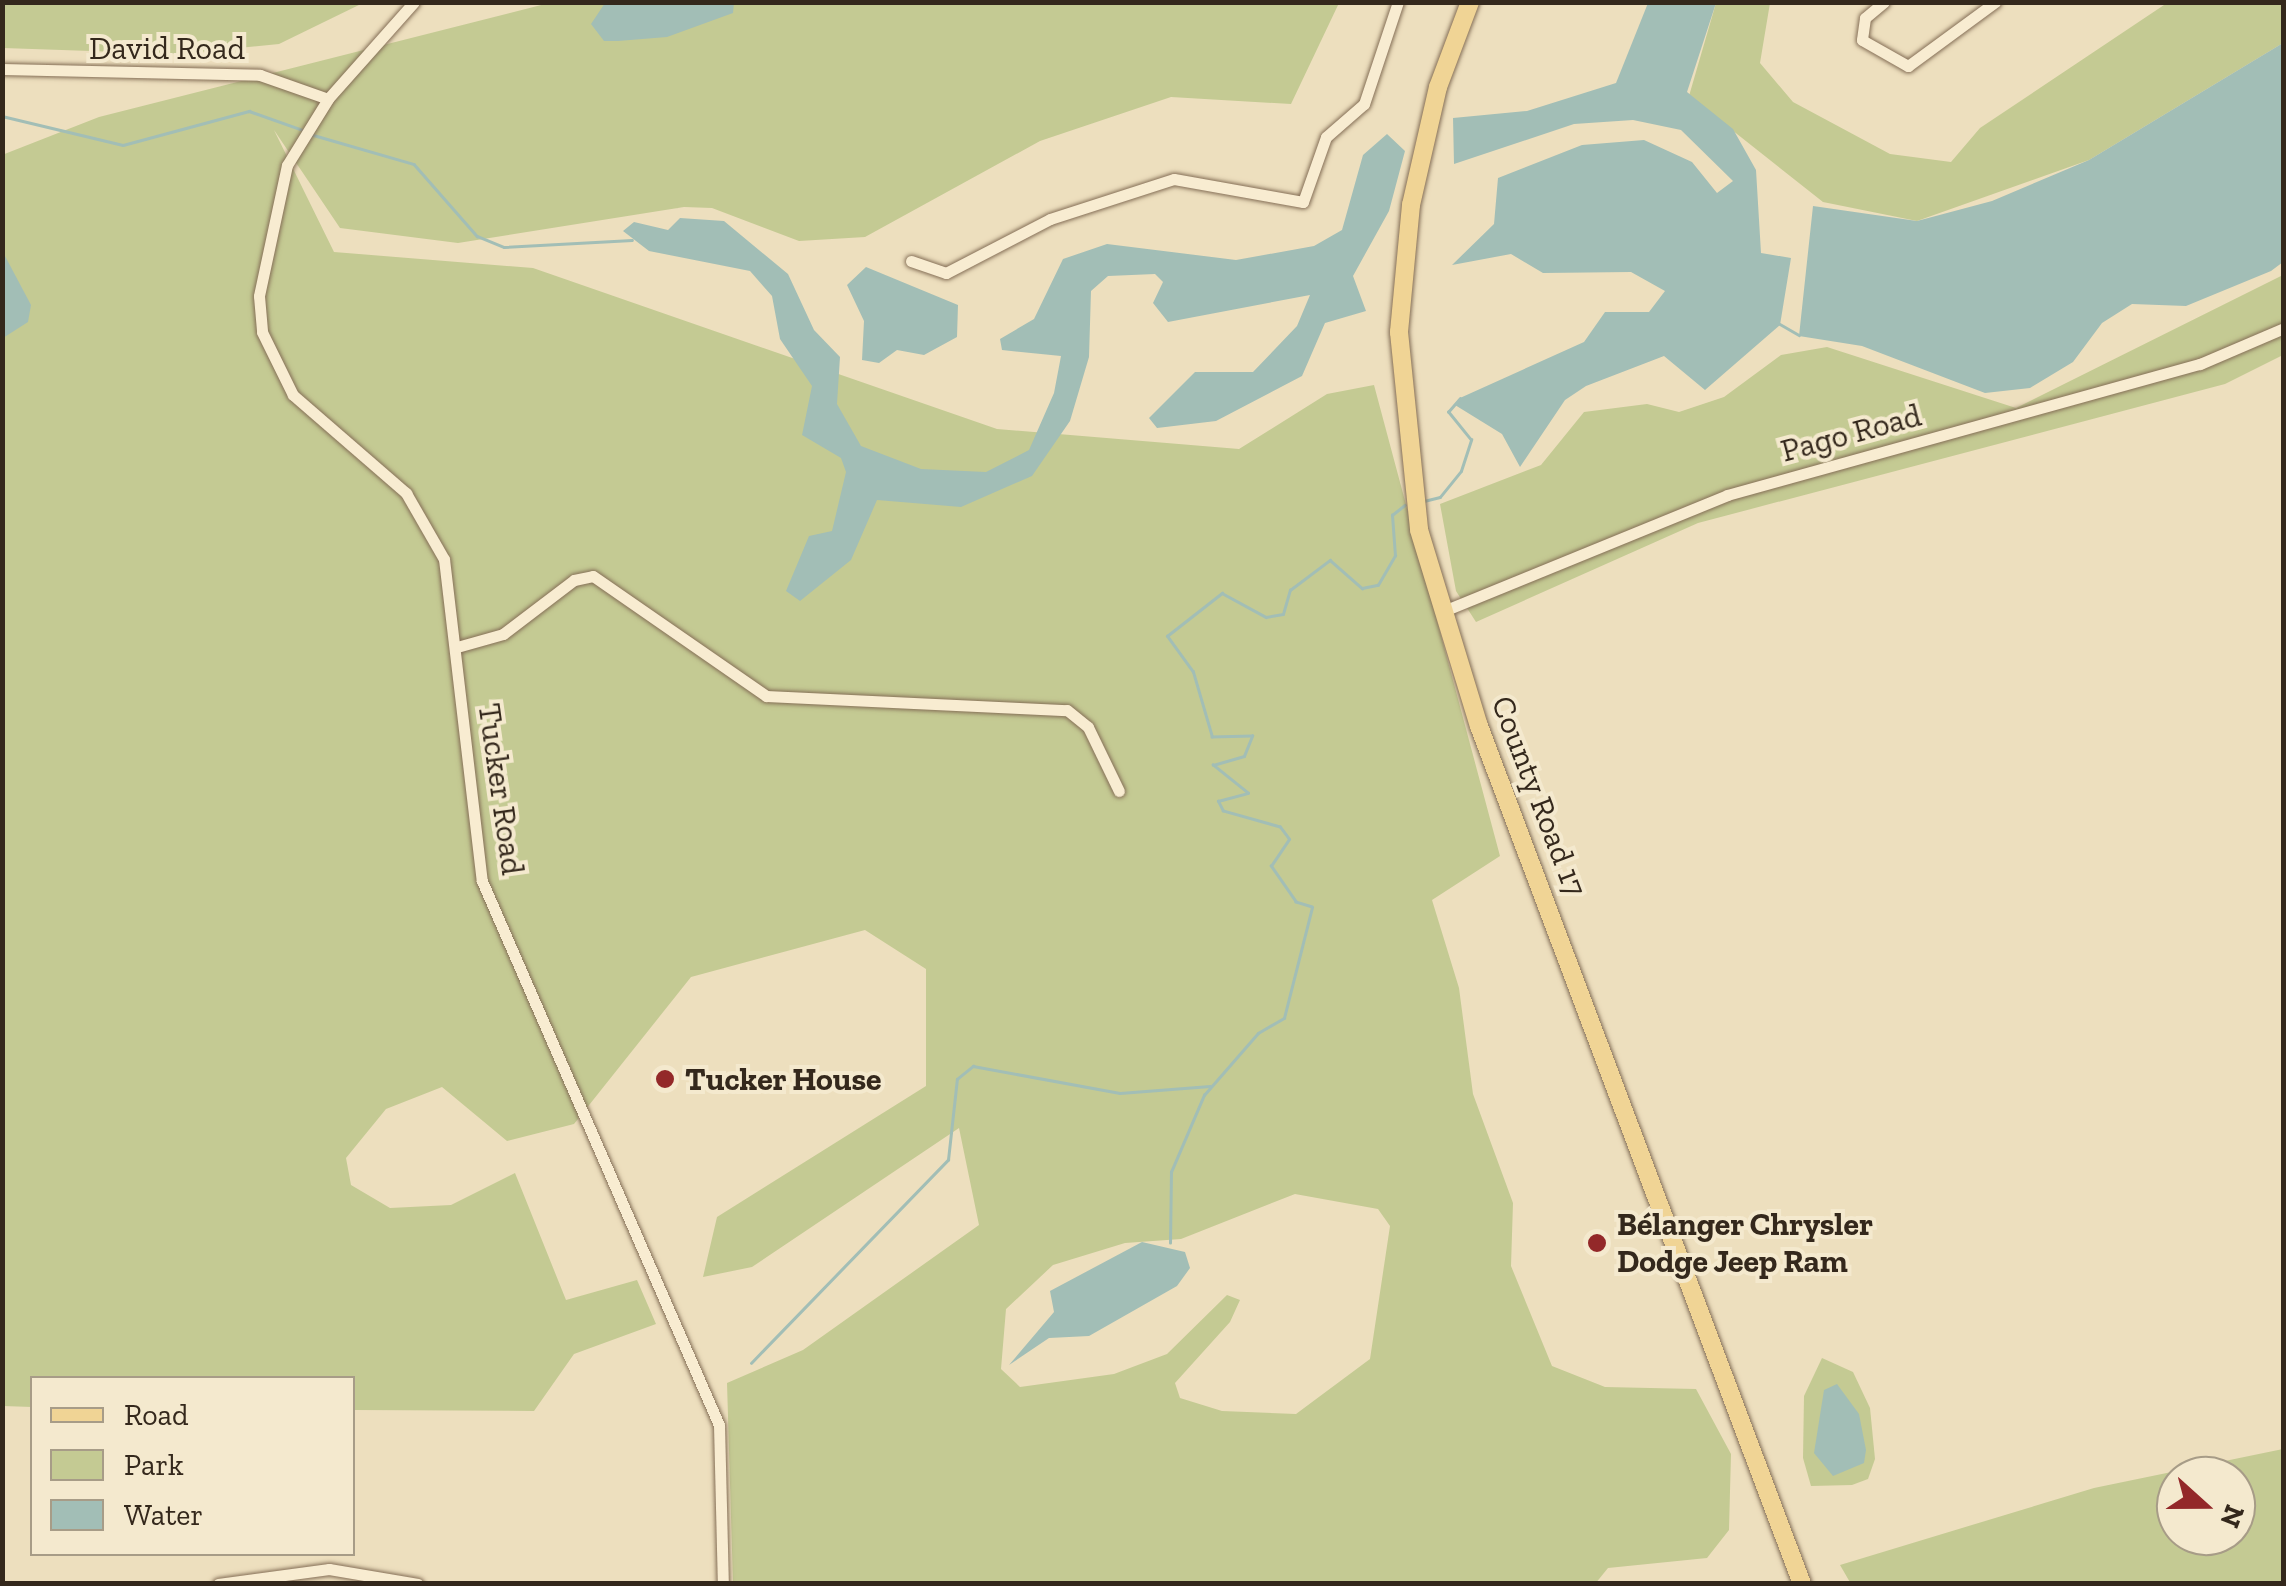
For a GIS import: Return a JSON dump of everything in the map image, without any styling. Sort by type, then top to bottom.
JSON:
[{"type":"main road","name":"County Road 17","points":[[1470,2],[1438,87],[1411,205],[1400,332],[1407,464],[1441,612],[1802,1584]]},
{"type":"street","name":"Tucker Road","points":[[414,2],[328,99],[296,147],[270,228],[262,332],[293,395],[379,466],[428,522],[444,558],[482,881],[720,1425],[724,1584]]},
{"type":"street","points":[[911,261],[946,273],[1050,219],[1174,179],[1304,202],[1326,137],[1364,104],[1398,2]]},
{"type":"street","points":[[1884,2],[1865,18],[1862,40],[1908,66],[1996,2]]},
{"type":"street","name":"David Road","points":[[2,69],[260,75],[328,99]]},
{"type":"street","name":"Pago Road","points":[[1441,612],[1727,495],[2200,364],[2284,328]]},
{"type":"street","points":[[457,646],[503,634],[574,580],[594,576],[766,696],[1068,710],[1088,727],[1119,791]]},
{"type":"street","points":[[218,1584],[329,1569],[418,1584]]},
{"type":"green space","points":[[2,3],[363,3],[279,44],[179,54],[3,48]]},
{"type":"green space","points":[[549,3],[1339,3],[1291,104],[1171,97],[1040,141],[865,237],[799,241],[712,208],[684,207],[458,243],[340,228],[274,130],[334,252],[533,268],[997,429],[1239,449],[1327,394],[1374,385],[1500,856],[1432,900],[1459,988],[1473,1094],[1513,1203],[1511,1266],[1552,1366],[1605,1387],[1696,1389],[1731,1454],[1729,1530],[1707,1558],[1608,1568],[1595,1584],[733,1583],[727,1383],[803,1350],[979,1225],[959,1128],[752,1267],[703,1277],[717,1217],[926,1086],[926,969],[865,930],[691,977],[574,1124],[507,1141],[442,1087],[386,1109],[346,1158],[351,1185],[390,1208],[451,1205],[515,1173],[566,1300],[637,1280],[656,1324],[574,1354],[534,1411],[355,1410],[355,1376],[30,1376],[30,1407],[3,1406],[2,155],[99,117]],"holes":[[[1295,1194],[1378,1209],[1390,1226],[1370,1359],[1296,1414],[1222,1411],[1180,1398],[1175,1383],[1230,1322],[1240,1300],[1227,1295],[1167,1354],[1114,1374],[1020,1387],[1001,1369],[1006,1309],[1053,1265],[1125,1243],[1181,1239]]]},
{"type":"green space","points":[[1716,3],[1770,3],[1760,63],[1793,102],[1890,154],[1951,162],[1980,128],[2167,3],[2283,3],[2283,43],[2089,160],[1917,221],[1823,202],[1689,96]]},
{"type":"green space","points":[[2283,275],[2283,355],[2225,384],[1698,523],[1476,622],[1456,591],[1440,504],[1541,465],[1584,412],[1647,404],[1679,412],[1724,397],[1781,355],[1827,347],[2016,408]]},
{"type":"green space","points":[[1822,1358],[1853,1372],[1870,1408],[1875,1459],[1868,1479],[1852,1485],[1811,1486],[1803,1458],[1804,1396]]},
{"type":"green space","points":[[2283,1449],[2283,1583],[1851,1584],[1840,1565],[2094,1488],[2156,1475],[2156,1556],[2256,1556],[2256,1456],[2249,1456]]},
{"type":"water","points":[[605,2],[734,3],[733,13],[667,37],[604,41],[591,24]]},
{"type":"water","points":[[1648,3],[1716,3],[1687,92],[1733,129],[1756,170],[1761,253],[1791,258],[1780,325],[1705,390],[1664,356],[1586,386],[1565,400],[1520,467],[1502,434],[1455,405],[1460,398],[1584,342],[1605,312],[1649,312],[1665,291],[1631,272],[1543,273],[1511,254],[1452,265],[1494,224],[1498,178],[1582,145],[1644,140],[1692,162],[1717,193],[1733,181],[1681,130],[1633,120],[1574,124],[1454,164],[1453,118],[1527,111],[1616,83]]},
{"type":"water","points":[[2283,43],[2283,262],[2271,271],[2186,306],[2132,304],[2102,323],[2073,362],[2030,388],[1985,393],[1862,346],[1799,336],[1813,206],[1917,221],[1992,201],[2089,160]]},
{"type":"water","points":[[1387,134],[1405,151],[1389,211],[1353,276],[1366,311],[1325,323],[1302,376],[1216,421],[1157,428],[1149,418],[1195,372],[1253,372],[1297,326],[1310,295],[1168,322],[1153,303],[1163,282],[1155,274],[1108,276],[1091,291],[1089,357],[1070,421],[1032,476],[961,507],[877,500],[851,560],[800,601],[786,591],[809,536],[832,531],[846,472],[841,458],[802,435],[812,386],[780,339],[772,296],[750,271],[649,251],[623,231],[634,222],[668,230],[680,218],[724,221],[788,274],[814,330],[840,357],[837,404],[861,446],[921,469],[986,472],[1029,450],[1054,393],[1061,356],[1002,350],[1000,339],[1034,319],[1063,259],[1107,244],[1236,260],[1314,246],[1342,230],[1363,155]]},
{"type":"water","points":[[5,256],[31,305],[28,322],[3,338]]},
{"type":"water","points":[[866,267],[958,305],[957,337],[924,355],[897,350],[879,363],[862,360],[864,321],[847,285]]},
{"type":"water","points":[[1142,1242],[1185,1252],[1190,1268],[1177,1286],[1089,1336],[1049,1338],[1009,1365],[1054,1312],[1050,1291]]},
{"type":"water","points":[[1837,1384],[1859,1414],[1866,1450],[1864,1463],[1833,1476],[1814,1453],[1824,1390]]},
{"type":"waterway","points":[[2,116],[123,145],[249,111],[303,130]]},
{"type":"waterway","points":[[310,134],[414,164],[477,236],[504,247],[632,240]]},
{"type":"waterway","points":[[1780,324],[1799,335]]},
{"type":"waterway","points":[[1424,501],[1440,497],[1461,471],[1471,440],[1448,412],[1460,398]]},
{"type":"waterway","points":[[1170,1243],[1171,1172],[1204,1095],[1258,1033],[1284,1018],[1312,907],[1296,902],[1271,866],[1289,839],[1280,827],[1223,811],[1218,801],[1248,793],[1213,765],[1244,756],[1252,736],[1212,737],[1193,672],[1167,636],[1222,593],[1266,617],[1283,614],[1290,590],[1330,560],[1362,588],[1378,585],[1395,556],[1392,515],[1405,505]]},
{"type":"waterway","points":[[751,1363],[948,1160],[957,1079],[973,1066],[1120,1093],[1210,1086]]},
{"type":"place","name":"Tucker House","points":[[665,1079]]},
{"type":"place","name":"Bélanger Chrysler Dodge Jeep Ram","points":[[1597,1243]]}]
